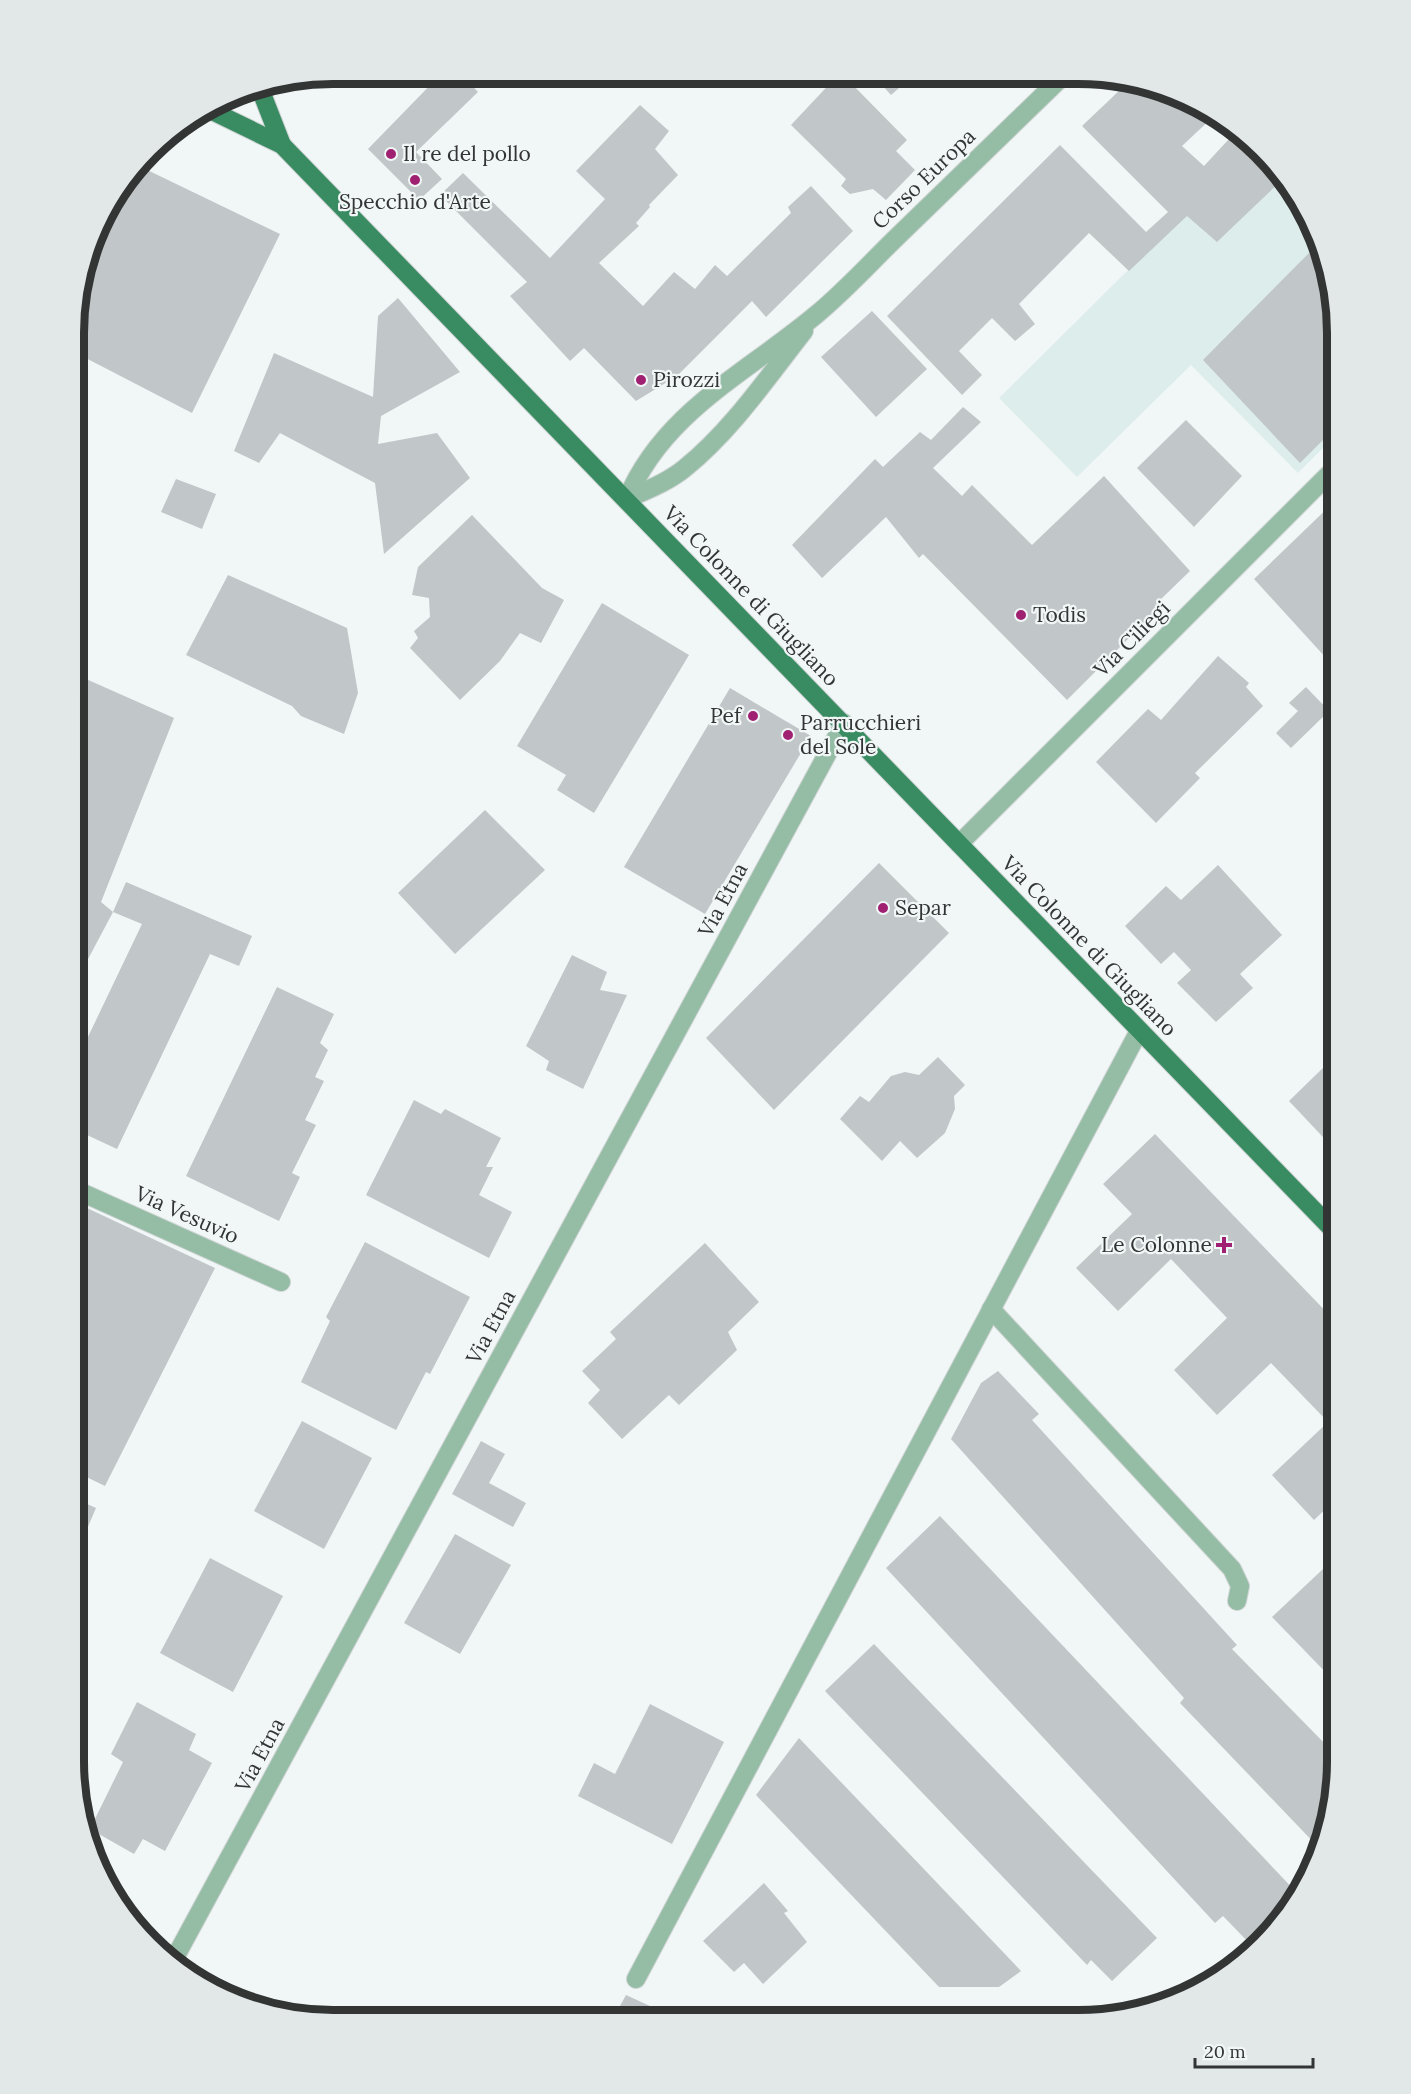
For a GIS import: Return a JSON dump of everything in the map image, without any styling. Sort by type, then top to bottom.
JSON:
[{"type":"main road","name":"Via Colonne di Giugliano","points":[[262,94],[282,145]]},
{"type":"main road","name":"Via Colonne di Giugliano","points":[[216,113],[282,145],[844,723],[1138,1031],[1241,1132],[1327,1223]]},
{"type":"street","name":"Corso Europa","points":[[627,500],[638,474],[678,423],[712,393],[818,314],[1055,84]]},
{"type":"street","name":"Corso Europa","points":[[627,500],[664,482],[685,468],[746,405],[818,314]]},
{"type":"street","name":"Via Ciliegi","points":[[959,844],[1327,476]]},
{"type":"street","name":"Via Etna","points":[[178,1953],[844,723]]},
{"type":"street","points":[[636,1979],[1138,1031]]},
{"type":"street","name":"Via Vesuvio","points":[[84,1194],[280,1282]]},
{"type":"street","points":[[991,1309],[1232,1569],[1240,1586],[1238,1601]]},
{"type":"shaded area","points":[[1248,151],[1276,181],[1294,208],[1308,237],[1319,268],[1325,300],[1327,444],[1298,473],[1191,365],[1077,477],[999,398]]},
{"type":"building","points":[[431,84],[470,84],[478,92],[416,152],[442,179],[419,200],[368,149]]},
{"type":"building","points":[[830,84],[852,84],[907,140],[896,151],[915,170],[886,200],[873,189],[850,194],[841,186],[846,179],[791,125]]},
{"type":"building","points":[[881,84],[904,84],[891,95]]},
{"type":"building","points":[[1122,88],[1143,92],[1174,103],[1209,121],[1182,146],[1204,166],[1229,139],[1247,154],[1249,152],[1278,184],[1217,242],[1187,216],[1129,271],[1089,233],[1019,304],[1035,324],[1015,341],[992,318],[959,351],[982,375],[962,395],[887,316],[1060,145],[1146,232],[1168,212],[1082,126]]},
{"type":"building","points":[[640,105],[669,131],[655,149],[678,175],[649,205],[650,207],[636,223],[639,226],[599,263],[643,306],[674,272],[695,289],[715,265],[727,276],[791,213],[788,207],[811,186],[853,231],[766,317],[752,301],[677,376],[636,401],[584,348],[570,361],[510,296],[527,282],[440,195],[463,173],[550,258],[605,199],[576,171]]},
{"type":"building","points":[[146,169],[280,234],[192,413],[84,357],[86,300],[92,268],[117,208]]},
{"type":"building","points":[[1309,253],[1316,260],[1326,316],[1327,436],[1300,463],[1203,360]]},
{"type":"building","points":[[398,298],[460,372],[381,416],[378,444],[437,433],[470,478],[384,554],[375,483],[280,433],[259,463],[234,451],[274,353],[373,397],[378,316]]},
{"type":"building","points":[[872,311],[927,369],[876,417],[821,357]]},
{"type":"building","points":[[963,407],[981,422],[933,468],[962,496],[972,485],[1032,545],[1104,476],[1190,571],[1160,600],[1162,605],[1067,700],[923,554],[919,558],[886,517],[822,578],[792,545],[875,459],[883,467],[920,432],[931,440]]},
{"type":"building","points":[[1186,420],[1242,476],[1194,527],[1137,468]]},
{"type":"building","points":[[176,479],[216,494],[202,529],[161,512]]},
{"type":"building","points":[[1327,509],[1327,659],[1254,579]]},
{"type":"building","points":[[472,515],[542,588],[564,600],[541,643],[520,633],[500,661],[460,700],[410,648],[418,638],[414,631],[430,617],[429,598],[412,595],[418,567]]},
{"type":"building","points":[[228,575],[347,628],[358,693],[344,734],[301,716],[292,706],[186,655]]},
{"type":"building","points":[[602,603],[689,655],[594,813],[557,790],[566,775],[517,746]]},
{"type":"building","points":[[1218,656],[1249,683],[1246,687],[1263,706],[1195,773],[1200,778],[1156,823],[1096,762],[1148,709],[1161,720]]},
{"type":"building","points":[[84,678],[174,718],[101,902],[113,912],[87,961],[84,960]]},
{"type":"building","points":[[1306,687],[1327,709],[1327,713],[1291,748],[1276,733],[1298,711],[1289,703]]},
{"type":"building","points":[[730,688],[811,736],[705,914],[624,867]]},
{"type":"building","points":[[485,810],[545,870],[455,954],[398,893]]},
{"type":"building","points":[[879,863],[949,933],[774,1110],[706,1038]]},
{"type":"building","points":[[1218,865],[1282,935],[1240,974],[1253,988],[1216,1022],[1177,983],[1191,970],[1174,952],[1161,964],[1125,926],[1166,886],[1181,900]]},
{"type":"building","points":[[126,882],[252,936],[239,966],[210,954],[117,1149],[84,1134],[84,1045],[142,924],[113,912]]},
{"type":"building","points":[[572,955],[607,972],[600,990],[627,995],[583,1089],[546,1070],[549,1061],[526,1046]]},
{"type":"building","points":[[277,987],[334,1014],[320,1043],[328,1050],[315,1077],[324,1081],[305,1120],[316,1125],[292,1173],[300,1177],[279,1221],[186,1176]]},
{"type":"building","points":[[938,1057],[965,1085],[954,1096],[955,1109],[945,1133],[917,1158],[900,1141],[882,1161],[840,1119],[860,1096],[869,1102],[891,1076],[905,1072],[919,1075]]},
{"type":"building","points":[[1327,1066],[1327,1141],[1289,1101]]},
{"type":"building","points":[[414,1100],[441,1114],[445,1109],[501,1138],[486,1167],[493,1167],[479,1195],[512,1212],[489,1258],[366,1195]]},
{"type":"building","points":[[1155,1134],[1327,1313],[1327,1421],[1271,1363],[1217,1415],[1174,1370],[1227,1318],[1171,1259],[1118,1311],[1076,1268],[1132,1214],[1103,1184]]},
{"type":"building","points":[[84,1207],[215,1268],[105,1486],[84,1476]]},
{"type":"building","points":[[365,1242],[470,1297],[430,1374],[426,1372],[396,1430],[301,1382],[330,1321],[326,1317]]},
{"type":"building","points":[[705,1243],[759,1302],[728,1332],[737,1350],[679,1405],[669,1395],[622,1439],[588,1403],[600,1390],[582,1371],[616,1339],[610,1332]]},
{"type":"building","points":[[998,1371],[1039,1414],[1032,1420],[1237,1645],[1232,1649],[1327,1746],[1325,1794],[1314,1842],[1180,1703],[1184,1698],[951,1439],[981,1383]]},
{"type":"building","points":[[302,1421],[372,1458],[324,1549],[254,1511]]},
{"type":"building","points":[[1327,1423],[1327,1508],[1314,1520],[1272,1475]]},
{"type":"building","points":[[481,1441],[505,1454],[489,1483],[526,1503],[513,1527],[452,1494]]},
{"type":"building","points":[[84,1503],[96,1508],[84,1536]]},
{"type":"building","points":[[940,1516],[1293,1888],[1276,1913],[1254,1937],[1248,1942],[1223,1916],[1215,1923],[886,1568]]},
{"type":"building","points":[[455,1534],[511,1565],[460,1654],[404,1623]]},
{"type":"building","points":[[210,1558],[283,1596],[233,1692],[160,1653]]},
{"type":"building","points":[[1323,1569],[1327,1573],[1327,1674],[1272,1617]]},
{"type":"building","points":[[874,1644],[1157,1938],[1112,1981],[1091,1960],[1087,1965],[825,1691]]},
{"type":"building","points":[[137,1702],[196,1734],[189,1750],[212,1763],[165,1851],[143,1839],[134,1854],[94,1831],[92,1825],[123,1762],[111,1754]]},
{"type":"building","points":[[650,1704],[724,1742],[672,1844],[578,1796],[594,1763],[615,1774]]},
{"type":"building","points":[[799,1738],[1021,1971],[999,1987],[939,1987],[756,1795]]},
{"type":"building","points":[[764,1883],[788,1911],[784,1913],[807,1942],[763,1984],[744,1963],[734,1972],[703,1941]]},
{"type":"building","points":[[626,1995],[650,2006],[648,2010],[629,2010],[620,2006]]},
{"type":"place","name":"Il re del pollo","points":[[391,154]]},
{"type":"place","name":"Specchio d'Arte","points":[[415,180]]},
{"type":"place","name":"Pirozzi","points":[[641,380]]},
{"type":"place","name":"Todis","points":[[1021,615]]},
{"type":"place","name":"Pef","points":[[753,716]]},
{"type":"place","name":"Parrucchieri del Sole","points":[[788,735]]},
{"type":"place","name":"Separ","points":[[883,908]]},
{"type":"place","name":"Le Colonne","points":[[1224,1245]]}]
